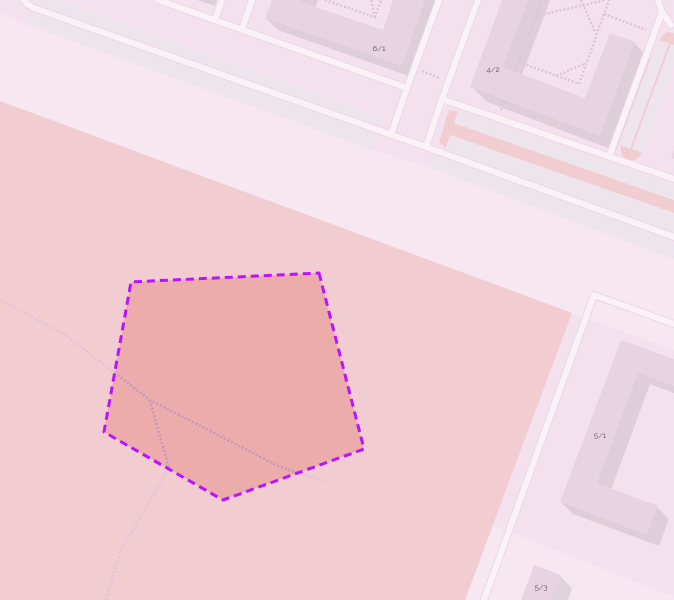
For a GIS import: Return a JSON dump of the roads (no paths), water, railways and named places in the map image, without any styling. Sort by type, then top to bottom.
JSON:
[{"type":"lane","points":[[24,0],[27,4],[34,8],[391,134],[674,237]]},
{"type":"lane","points":[[158,0],[406,88]]},
{"type":"lane","points":[[215,20],[222,0]]},
{"type":"lane","points":[[242,29],[252,0]]},
{"type":"lane","points":[[391,134],[406,88],[439,0]]},
{"type":"lane","points":[[426,147],[478,0]]},
{"type":"lane","points":[[658,0],[662,12],[671,25]]},
{"type":"lane","points":[[609,157],[662,12]]},
{"type":"lane","points":[[442,99],[674,179]]},
{"type":"lane","points":[[484,600],[594,295],[674,324]]}]
